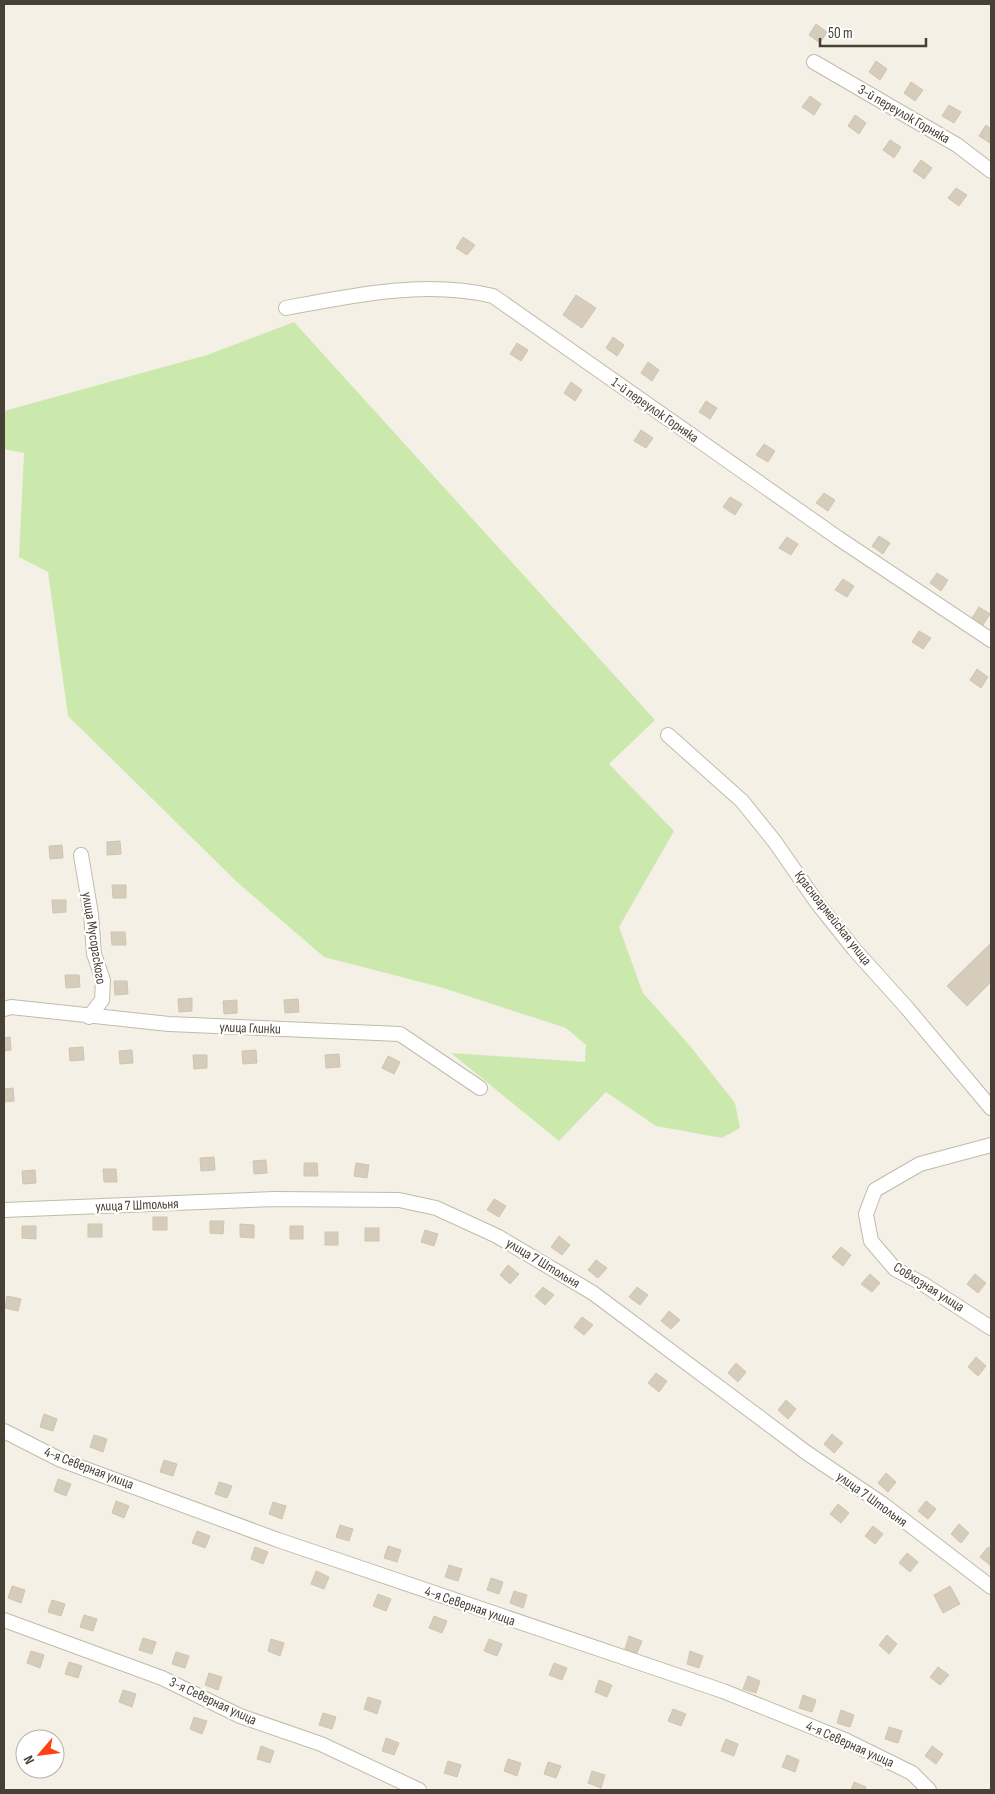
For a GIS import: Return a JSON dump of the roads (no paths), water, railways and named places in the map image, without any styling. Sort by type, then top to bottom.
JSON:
[{"type":"street","name":"3-й переулок Горняка","points":[[814,62],[958,145],[991,171]]},
{"type":"street","name":"1-й переулок Горняка","points":[[286,308],[348,297],[422,288],[465,290],[493,296],[838,538],[991,640]]},
{"type":"street","name":"Красноармейская улица","points":[[668,735],[742,801],[775,842],[818,904],[854,949],[907,1008],[991,1108]]},
{"type":"street","name":"улица Мусоргского","points":[[81,854],[91,914],[94,954],[103,980],[102,1000],[90,1017]]},
{"type":"street","name":"улица Глинки","points":[[4,1008],[11,1007],[169,1024],[400,1034],[480,1088]]},
{"type":"street","name":"Совхозная улица","points":[[991,1145],[920,1164],[875,1190],[866,1214],[870,1241],[895,1269],[923,1284],[991,1328]]},
{"type":"street","name":"улица 7 Штольня","points":[[4,1210],[275,1199],[399,1200],[436,1208],[497,1236],[593,1293],[807,1453],[884,1505],[991,1587]]},
{"type":"street","name":"4-я Северная улица","points":[[4,1431],[61,1460],[278,1540],[634,1663],[723,1691],[845,1740],[912,1774],[929,1790]]},
{"type":"street","name":"3-я Северная улица","points":[[4,1620],[162,1678],[240,1716],[321,1744],[419,1790]]}]
